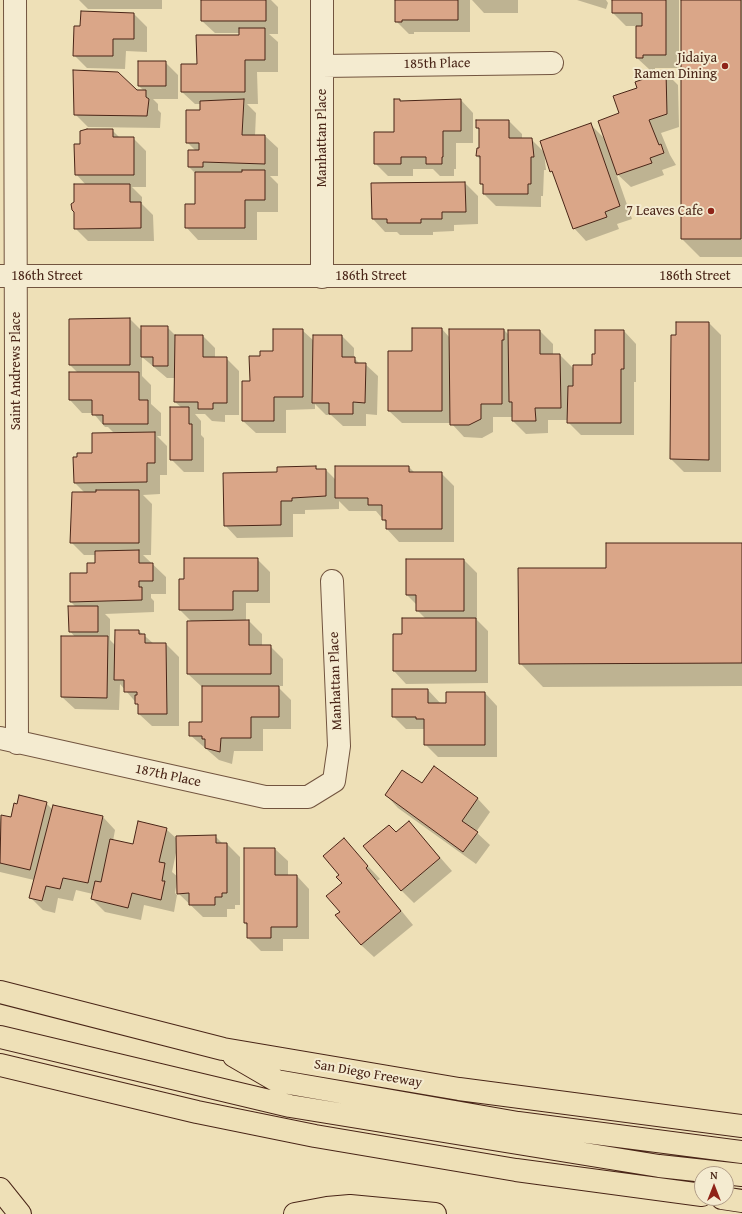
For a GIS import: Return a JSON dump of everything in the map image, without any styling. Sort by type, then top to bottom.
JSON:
[{"type":"highway","name":"San Diego Freeway","points":[[0,992],[223,1049],[459,1089],[742,1126]]},
{"type":"highway","points":[[0,1037],[290,1106],[659,1166],[742,1175]]},
{"type":"highway","points":[[223,1049],[276,1081],[518,1124],[742,1152]]},
{"type":"highway","points":[[0,1065],[197,1112],[315,1136],[516,1170],[694,1194]]},
{"type":"highway","points":[[0,1189],[20,1214]]},
{"type":"highway","points":[[295,1214],[327,1208],[350,1206],[434,1214]]},
{"type":"street","name":"Saint Andrews Place","points":[[9,740],[8,276],[15,0]]},
{"type":"street","name":"Manhattan Place","points":[[322,0],[322,276]]},
{"type":"street","name":"185th Place","points":[[322,66],[552,63]]},
{"type":"street","name":"186th Street","points":[[8,276],[742,276]]},
{"type":"street","name":"Manhattan Place","points":[[332,582],[339,746],[334,781]]},
{"type":"street","name":"187th Place","points":[[9,740],[265,797],[308,797],[334,781]]},
{"type":"building","points":[[201,0],[266,0],[266,21],[201,21]]},
{"type":"building","points":[[395,0],[458,0],[458,20],[402,20],[402,22],[395,22]]},
{"type":"building","points":[[612,0],[666,0],[666,55],[643,55],[643,58],[636,58],[636,26],[642,26],[642,13],[612,13]]},
{"type":"building","points":[[681,0],[741,0],[741,239],[681,239]]},
{"type":"building","points":[[81,11],[134,13],[134,39],[113,39],[113,56],[73,56],[74,26],[80,26]]},
{"type":"building","points":[[239,28],[265,28],[265,60],[245,60],[245,92],[181,92],[181,64],[197,64],[196,35],[239,35]]},
{"type":"building","points":[[138,61],[166,61],[166,86],[138,86]]},
{"type":"building","points":[[73,70],[118,72],[137,90],[146,90],[146,97],[149,99],[147,116],[74,115]]},
{"type":"building","points":[[666,71],[667,114],[649,120],[659,145],[661,144],[664,153],[650,158],[652,163],[617,175],[598,121],[619,113],[613,96],[637,88],[635,82]]},
{"type":"building","points":[[244,99],[242,135],[265,135],[265,164],[203,162],[203,167],[188,167],[188,150],[199,150],[199,143],[186,143],[186,110],[200,110],[200,101]]},
{"type":"building","points":[[394,99],[400,99],[400,101],[461,99],[461,131],[443,131],[442,164],[426,164],[426,157],[401,157],[401,164],[374,164],[374,132],[394,132]]},
{"type":"building","points":[[476,120],[509,120],[509,138],[532,138],[534,157],[531,157],[531,184],[528,184],[528,194],[483,194],[483,184],[480,184],[480,156],[476,156],[477,148],[479,148],[479,128],[476,128]]},
{"type":"building","points":[[591,123],[620,206],[605,212],[607,217],[573,229],[552,171],[550,172],[540,141]]},
{"type":"building","points":[[87,129],[113,129],[113,137],[134,137],[134,175],[75,175],[74,144],[80,144],[80,131]]},
{"type":"building","points":[[242,170],[265,170],[265,200],[245,200],[245,228],[185,228],[185,204],[195,204],[195,172],[242,172]]},
{"type":"building","points":[[465,182],[466,212],[442,212],[442,219],[421,219],[421,223],[387,223],[387,219],[372,219],[371,183]]},
{"type":"building","points":[[74,184],[130,184],[130,202],[141,202],[141,228],[74,229],[74,212],[71,204],[74,202]]},
{"type":"building","points":[[130,318],[130,365],[69,365],[69,319]]},
{"type":"building","points":[[676,322],[709,322],[709,460],[670,459],[671,335],[676,335]]},
{"type":"building","points":[[141,326],[168,326],[168,366],[153,366],[153,357],[141,357]]},
{"type":"building","points":[[412,328],[442,328],[442,411],[388,411],[388,351],[412,351]]},
{"type":"building","points":[[273,329],[303,329],[303,397],[274,397],[274,421],[242,421],[242,381],[250,381],[249,356],[260,356],[260,351],[273,351]]},
{"type":"building","points":[[449,329],[504,329],[504,340],[502,340],[502,404],[481,404],[481,419],[469,425],[450,425]]},
{"type":"building","points":[[508,330],[540,330],[540,354],[560,354],[561,408],[535,408],[536,421],[512,421],[512,402],[509,402]]},
{"type":"building","points":[[595,330],[624,330],[624,369],[621,369],[621,423],[567,423],[568,386],[573,386],[573,365],[592,365],[592,354],[595,354]]},
{"type":"building","points":[[175,335],[203,335],[203,357],[227,357],[227,403],[213,403],[213,409],[198,409],[198,402],[174,402]]},
{"type":"building","points":[[313,335],[342,335],[342,357],[355,357],[355,363],[366,363],[365,403],[353,402],[353,414],[329,414],[329,403],[312,403]]},
{"type":"building","points":[[69,372],[139,372],[139,400],[148,400],[148,424],[103,424],[103,415],[92,415],[92,400],[69,400]]},
{"type":"building","points":[[170,407],[189,407],[189,424],[192,424],[192,460],[170,460]]},
{"type":"building","points":[[155,432],[155,463],[147,463],[147,482],[74,483],[73,457],[77,457],[77,453],[92,453],[92,433]]},
{"type":"building","points":[[316,466],[316,469],[326,469],[326,496],[292,498],[292,501],[281,501],[281,525],[224,526],[223,473],[277,472],[277,467]]},
{"type":"building","points":[[335,466],[409,466],[409,472],[442,472],[442,529],[386,529],[386,520],[382,520],[382,505],[368,505],[368,498],[335,498]]},
{"type":"building","points":[[96,490],[139,490],[139,543],[70,543],[72,492],[96,492]]},
{"type":"building","points":[[606,543],[742,543],[742,663],[519,664],[518,568],[606,568]]},
{"type":"building","points":[[139,550],[139,563],[153,563],[153,581],[139,581],[139,587],[142,587],[142,600],[70,602],[70,573],[87,573],[87,563],[95,563],[95,551]]},
{"type":"building","points":[[184,558],[258,558],[258,591],[233,591],[233,610],[179,610],[179,579],[184,579]]},
{"type":"building","points":[[406,559],[464,559],[464,611],[416,611],[416,595],[406,595]]},
{"type":"building","points":[[68,606],[98,606],[98,632],[69,632]]},
{"type":"building","points":[[402,618],[476,618],[476,671],[393,671],[393,634],[402,634]]},
{"type":"building","points":[[249,620],[249,645],[271,645],[271,674],[187,674],[187,621]]},
{"type":"building","points":[[115,630],[139,630],[139,634],[145,634],[145,643],[166,643],[167,714],[138,714],[138,704],[135,704],[135,695],[137,695],[137,692],[124,692],[124,680],[114,680]]},
{"type":"building","points":[[61,636],[108,636],[107,698],[61,697]]},
{"type":"building","points":[[202,686],[279,686],[279,717],[251,717],[251,738],[221,738],[220,752],[205,748],[205,739],[202,739],[202,736],[189,736],[189,722],[202,722]]},
{"type":"building","points":[[392,689],[428,689],[428,703],[446,703],[446,692],[485,692],[485,745],[424,745],[424,719],[416,719],[416,717],[392,717]]},
{"type":"building","points":[[434,766],[478,798],[462,821],[478,832],[463,852],[385,795],[402,770],[422,783]]},
{"type":"building","points":[[19,795],[47,802],[30,870],[0,863],[1,815],[11,817],[14,803],[17,804]]},
{"type":"building","points":[[53,805],[103,816],[88,883],[63,878],[60,889],[46,886],[42,901],[29,898]]},
{"type":"building","points":[[138,821],[167,828],[159,862],[165,863],[162,881],[165,881],[161,900],[132,893],[128,908],[91,899],[95,881],[101,882],[110,839],[133,844]]},
{"type":"building","points":[[409,821],[440,858],[401,891],[363,846],[389,825],[396,832]]},
{"type":"building","points":[[216,835],[216,843],[227,843],[227,893],[222,893],[222,897],[215,897],[215,905],[189,905],[189,893],[177,894],[176,836]]},
{"type":"building","points":[[344,838],[368,866],[366,868],[401,911],[361,945],[335,915],[340,912],[326,896],[342,883],[336,877],[339,875],[323,856]]},
{"type":"building","points":[[244,848],[275,848],[275,875],[297,875],[297,927],[271,927],[271,938],[247,938],[247,923],[244,923]]},
{"type":"place","name":"Jidaiya Ramen Dining","points":[[725,66]]},
{"type":"place","name":"7 Leaves Cafe","points":[[711,211]]}]
